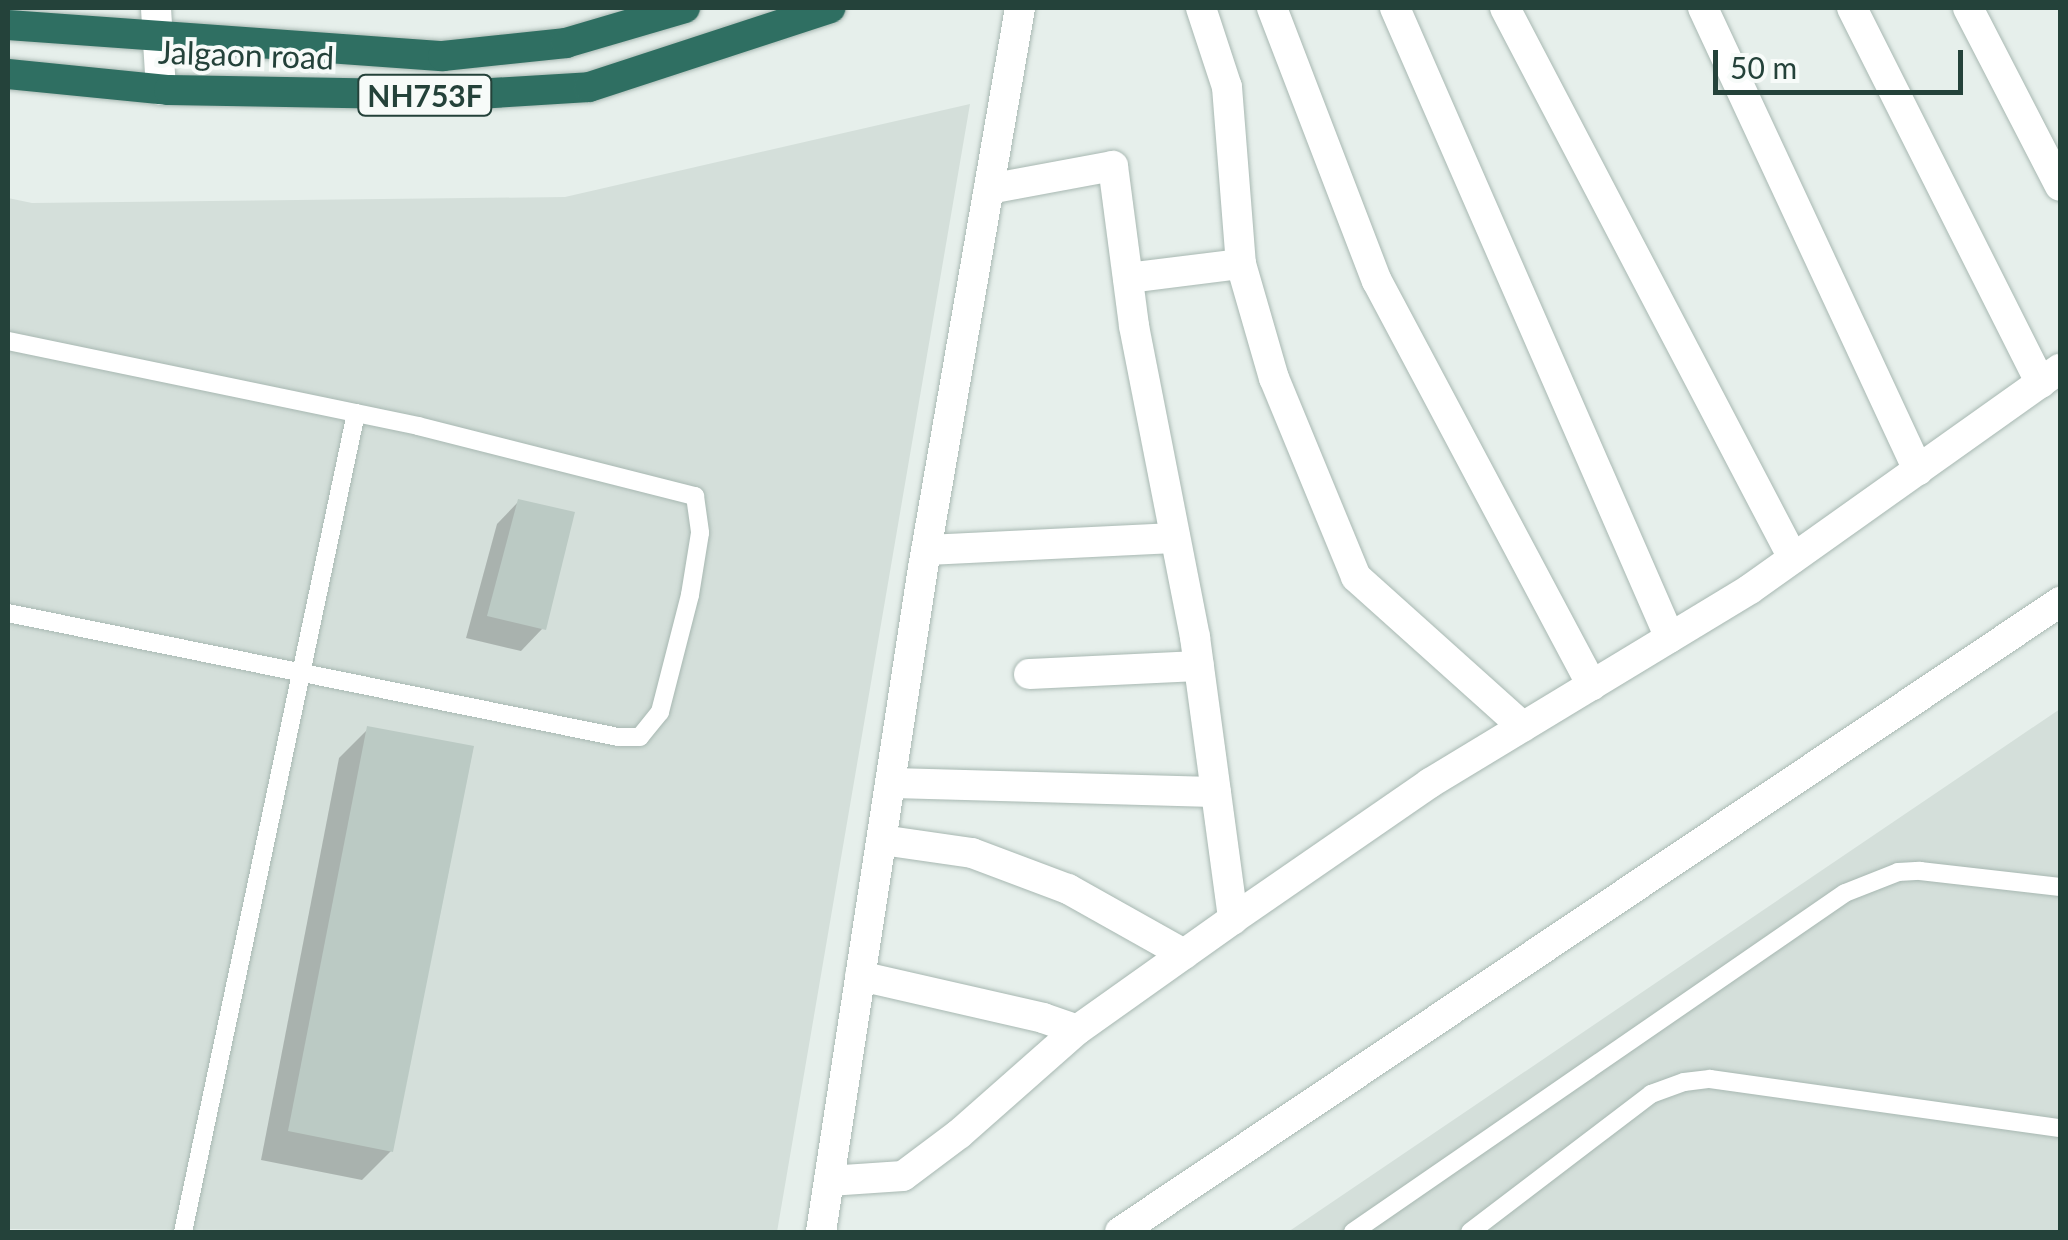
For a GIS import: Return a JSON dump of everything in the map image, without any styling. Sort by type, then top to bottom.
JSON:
[{"type":"highway","name":"Jalgaon road","points":[[8,25],[155,22],[443,56],[566,43],[685,8]]},
{"type":"highway","name":"Jalgaon road","points":[[8,74],[161,90],[460,95],[589,87],[830,8]]},
{"type":"street","points":[[1201,8],[1228,87],[1241,264],[1274,378],[1356,577],[1523,727]]},
{"type":"street","points":[[1272,8],[1377,281],[1592,685]]},
{"type":"street","points":[[1395,8],[1670,638]]},
{"type":"street","points":[[1506,8],[1793,558]]},
{"type":"street","points":[[1703,8],[1918,470]]},
{"type":"street","points":[[829,1181],[904,1176],[960,1134],[1077,1030],[1233,919],[1430,783],[1670,638],[1793,558],[2051,376],[1852,8]]},
{"type":"street","points":[[1968,8],[2060,186]]},
{"type":"street","points":[[821,1232],[926,550],[989,189],[1025,9]]},
{"type":"street","points":[[155,22],[161,90]]},
{"type":"street","points":[[989,189],[1114,166],[1128,278],[1199,666],[1233,919]]},
{"type":"street","points":[[1128,278],[1241,264]]},
{"type":"street","points":[[926,550],[1176,538]]},
{"type":"street","points":[[1120,1232],[2060,602]]},
{"type":"street","points":[[1030,674],[1199,666]]},
{"type":"street","points":[[890,783],[1216,792]]},
{"type":"street","points":[[882,840],[972,853],[1068,890],[1184,954]]},
{"type":"street","points":[[860,976],[1043,1018],[1077,1030]]},
{"type":"lane","points":[[8,341],[356,413],[695,496],[700,533],[690,595],[660,712],[640,737],[618,737],[8,613]]},
{"type":"lane","points":[[183,1232],[356,413]]},
{"type":"lane","points":[[1353,1232],[1845,893],[1898,872],[1920,871],[2060,887]]},
{"type":"lane","points":[[1470,1232],[1651,1094],[1684,1082],[1710,1080],[2060,1128]]},
{"type":"shaded area","points":[[970,104],[777,1232],[8,1229],[8,198],[32,203],[565,197]]},
{"type":"shaded area","points":[[2060,709],[2060,1232],[1288,1232],[1604,1018]]},
{"type":"building","points":[[518,499],[575,512],[546,630],[487,616]]},
{"type":"building","points":[[367,726],[474,746],[393,1152],[288,1131]]}]
